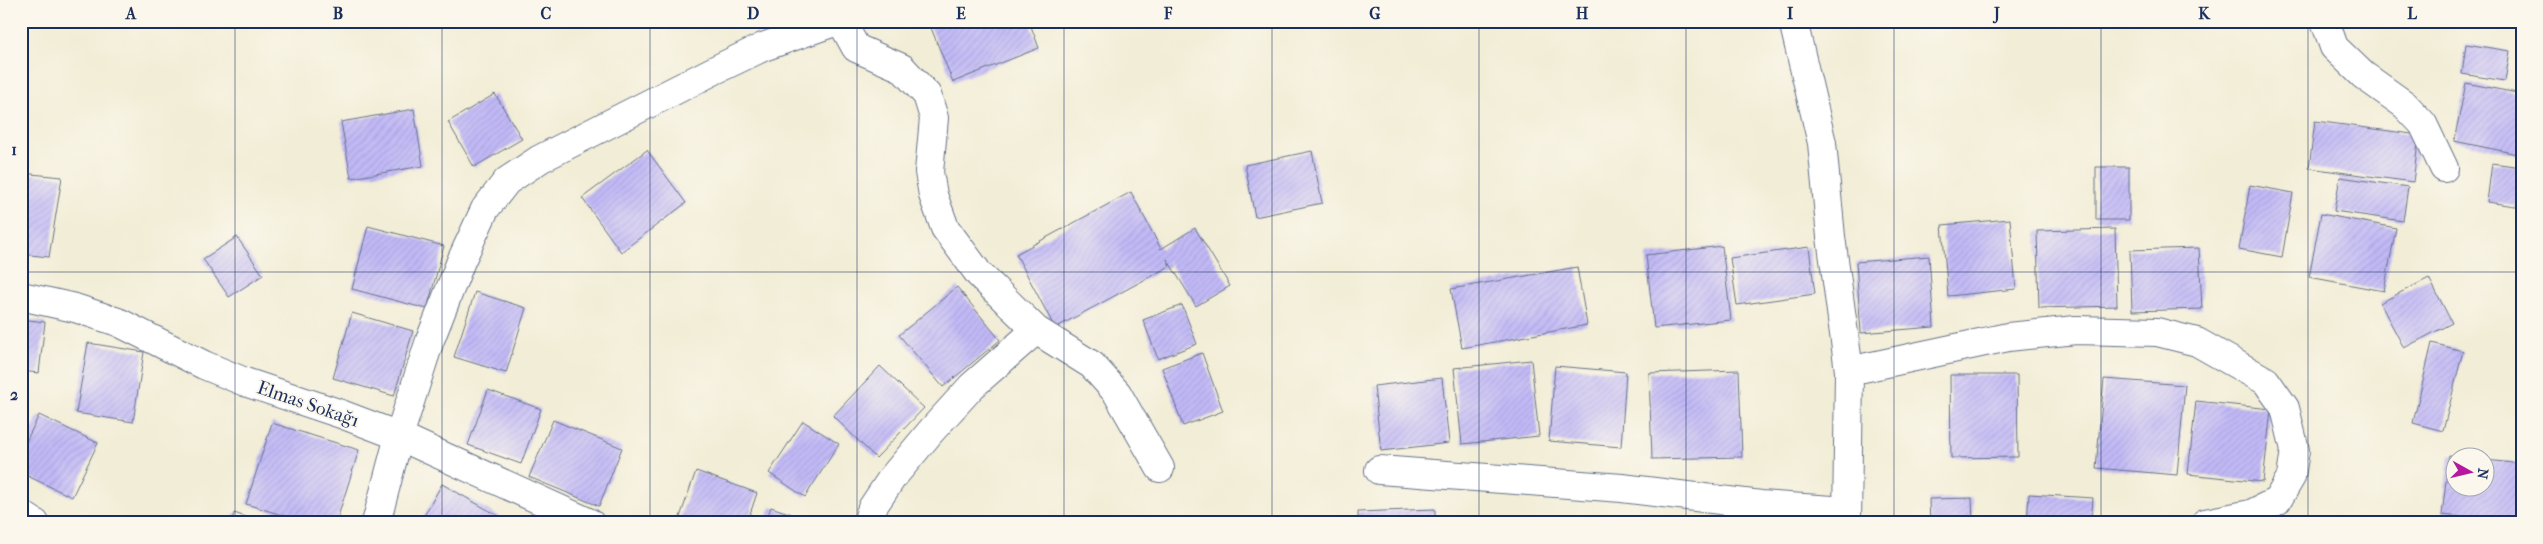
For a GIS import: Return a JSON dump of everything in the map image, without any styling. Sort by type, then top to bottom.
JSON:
[{"type":"street","points":[[376,523],[399,436],[430,340],[461,261],[485,209],[508,181],[540,159],[717,69],[763,47],[839,21],[856,48],[902,68],[927,94],[934,118],[929,172],[933,196],[945,228],[978,274],[1036,330],[1092,365],[1117,393],[1160,468]]},
{"type":"street","points":[[1379,470],[1622,488],[1847,517],[1849,371],[1831,237],[1822,144],[1793,21]]},
{"type":"street","points":[[2324,21],[2334,47],[2362,75],[2405,105],[2423,124],[2444,168]]},
{"type":"street","name":"Elmas Sokağı","points":[[21,296],[75,308],[118,322],[204,365],[245,382],[341,414],[399,436],[590,523]]},
{"type":"street","points":[[867,523],[872,508],[892,478],[932,430],[972,386],[1036,330]]},
{"type":"street","points":[[1849,371],[2008,336],[2076,330],[2157,332],[2197,342],[2266,381],[2285,408],[2295,450],[2292,477],[2277,501],[2251,514],[2205,523]]},
{"type":"street","points":[[21,514],[35,523]]},
{"type":"building","points":[[932,21],[1029,21],[1039,48],[953,82],[929,23]]},
{"type":"building","points":[[2466,44],[2510,51],[2505,81],[2462,74]]},
{"type":"building","points":[[2466,83],[2522,94],[2522,155],[2454,141]]},
{"type":"building","points":[[495,94],[522,139],[474,167],[448,122]]},
{"type":"building","points":[[414,109],[423,166],[351,178],[341,122]]},
{"type":"building","points":[[2315,121],[2419,135],[2413,182],[2309,168]]},
{"type":"building","points":[[647,150],[686,203],[621,252],[582,198]]},
{"type":"building","points":[[1312,151],[1322,203],[1255,217],[1245,165]]},
{"type":"building","points":[[2492,163],[2522,167],[2522,207],[2487,202]]},
{"type":"building","points":[[2096,167],[2129,167],[2129,220],[2096,220]]},
{"type":"building","points":[[21,173],[62,177],[49,257],[21,254]]},
{"type":"building","points":[[2340,177],[2408,187],[2403,221],[2334,211]]},
{"type":"building","points":[[2250,185],[2293,193],[2282,257],[2239,249]]},
{"type":"building","points":[[1131,192],[1161,249],[1195,228],[1230,286],[1196,306],[1167,259],[1170,266],[1055,328],[1016,254]]},
{"type":"building","points":[[2321,214],[2396,228],[2384,291],[2309,277]]},
{"type":"building","points":[[2010,219],[2016,289],[1948,296],[1942,225]]},
{"type":"building","points":[[368,226],[444,246],[427,309],[352,289]]},
{"type":"building","points":[[2115,229],[2117,306],[2039,308],[2037,231]]},
{"type":"building","points":[[237,237],[263,275],[229,297],[203,259]]},
{"type":"building","points":[[1722,246],[1731,320],[1654,328],[1646,255]]},
{"type":"building","points":[[1809,247],[1815,294],[1737,305],[1730,258]]},
{"type":"building","points":[[2199,248],[2202,309],[2132,311],[2130,250]]},
{"type":"building","points":[[1929,256],[1934,327],[1861,333],[1856,262]]},
{"type":"building","points":[[1577,267],[1587,325],[1462,348],[1451,289]]},
{"type":"building","points":[[2429,278],[2452,323],[2404,348],[2380,303]]},
{"type":"building","points":[[957,287],[1000,340],[943,387],[899,335]]},
{"type":"building","points":[[475,292],[526,308],[506,373],[454,357]]},
{"type":"building","points":[[1182,305],[1197,344],[1158,359],[1143,320]]},
{"type":"building","points":[[352,313],[413,331],[394,396],[333,378]]},
{"type":"building","points":[[21,319],[45,322],[39,373],[21,371]]},
{"type":"building","points":[[88,343],[144,352],[133,422],[76,413]]},
{"type":"building","points":[[2432,343],[2463,351],[2443,431],[2413,423]]},
{"type":"building","points":[[1202,353],[1223,411],[1183,426],[1162,368]]},
{"type":"building","points":[[1531,360],[1539,436],[1462,444],[1454,368]]},
{"type":"building","points":[[880,366],[924,408],[876,458],[833,416]]},
{"type":"building","points":[[1555,366],[1626,372],[1621,447],[1549,441]]},
{"type":"building","points":[[1739,370],[1742,457],[1652,459],[1649,373]]},
{"type":"building","points":[[1950,375],[2017,375],[2018,457],[1951,458]]},
{"type":"building","points":[[1442,378],[1449,443],[1381,451],[1374,386]]},
{"type":"building","points":[[2104,379],[2185,385],[2177,475],[2096,468]]},
{"type":"building","points":[[488,390],[541,409],[521,464],[468,445]]},
{"type":"building","points":[[2196,401],[2271,409],[2263,482],[2188,474]]},
{"type":"building","points":[[39,415],[98,443],[72,497],[21,473],[21,452]]},
{"type":"building","points":[[553,420],[622,448],[599,506],[529,477]]},
{"type":"building","points":[[803,421],[839,444],[805,497],[769,473]]},
{"type":"building","points":[[272,423],[359,450],[336,523],[308,523],[246,504]]},
{"type":"building","points":[[2496,461],[2522,464],[2517,523],[2442,515],[2446,481],[2446,496],[2496,496]]},
{"type":"building","points":[[696,471],[757,493],[747,523],[678,523]]},
{"type":"building","points":[[442,484],[511,523],[420,523]]},
{"type":"building","points":[[2029,494],[2093,498],[2091,523],[2027,523]]},
{"type":"building","points":[[1972,498],[1973,523],[1930,523],[1929,499]]},
{"type":"building","points":[[771,507],[815,522],[815,523],[765,523]]},
{"type":"building","points":[[1435,509],[1435,523],[1358,523],[1358,512]]},
{"type":"building","points":[[234,513],[261,522],[261,523],[231,523]]}]
